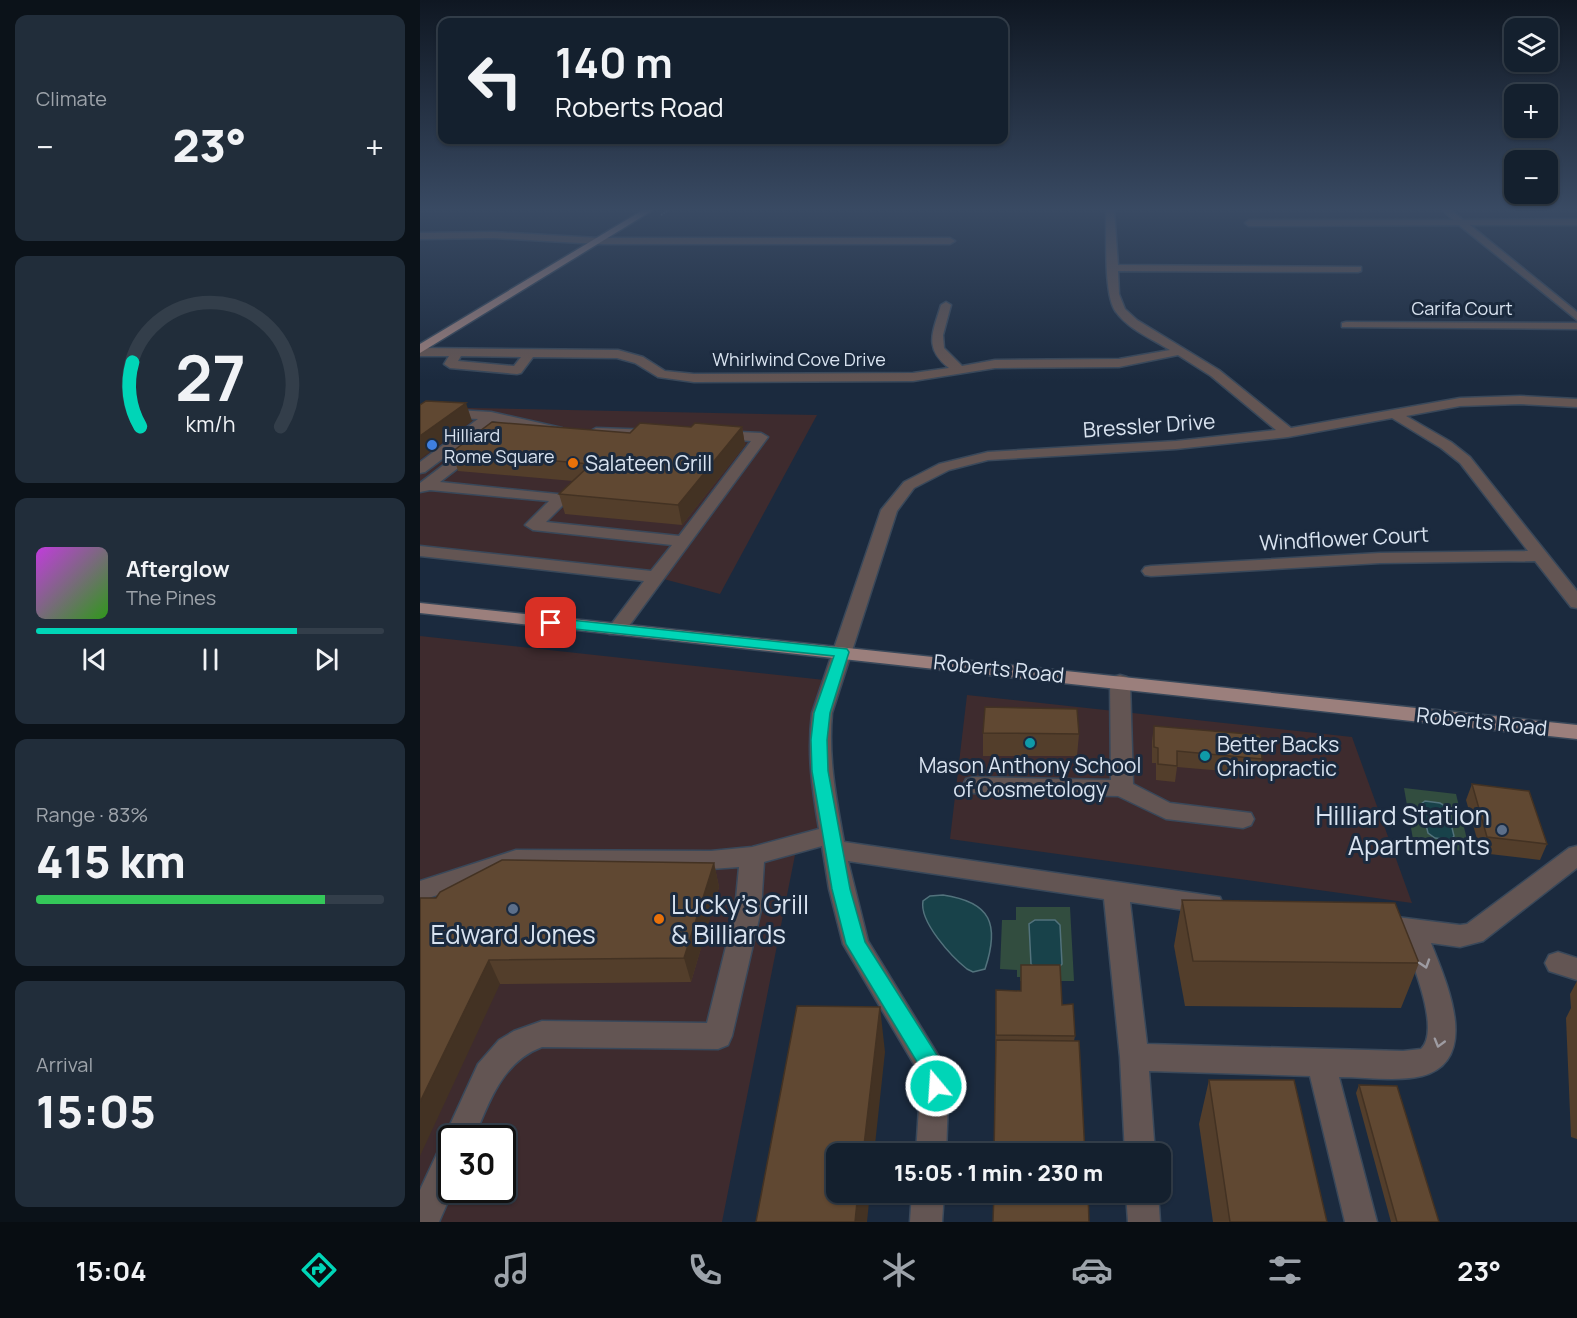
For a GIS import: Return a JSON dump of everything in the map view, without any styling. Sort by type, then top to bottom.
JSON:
[{"type":"main road","points":[[420,350],[555,267]]},
{"type":"main road","name":"Roberts Road","points":[[420,608],[1120,681],[1577,732]]},
{"type":"street","points":[[1516,267],[1577,317]]},
{"type":"street","points":[[1288,433],[1215,373],[1133,322],[1120,310],[1114,294],[1113,268],[1358,269]]},
{"type":"street","points":[[946,305],[935,344],[938,352],[959,369]]},
{"type":"street","name":"Carifa Court","points":[[1346,325],[1577,326]]},
{"type":"street","name":"Whirlwind Cove Drive","points":[[420,350],[618,354],[639,360],[662,374],[694,378],[914,377],[1013,363],[1119,363],[1182,351]]},
{"type":"street","name":"Bressler Drive","points":[[932,1143],[935,1073],[856,944],[841,889],[820,771],[819,740],[822,713],[889,510],[909,485],[944,467],[988,456],[1176,445],[1288,433],[1460,402],[1488,400],[1577,403]]},
{"type":"street","points":[[420,412],[491,416],[554,430],[669,434]]},
{"type":"street","points":[[1394,414],[1446,445],[1465,460],[1577,603]]},
{"type":"street","points":[[420,469],[491,416]]},
{"type":"street","points":[[423,487],[493,434],[527,424]]},
{"type":"street","points":[[616,630],[761,437],[703,435]]},
{"type":"street","points":[[423,487],[562,498],[533,525],[683,541]]},
{"type":"street","points":[[420,551],[657,577]]},
{"type":"street","name":"Windflower Court","points":[[1151,571],[1380,558],[1540,556]]},
{"type":"street","points":[[1120,681],[1122,788]]},
{"type":"street","points":[[974,785],[1122,788],[1166,811],[1243,819]]},
{"type":"street","points":[[420,891],[516,859],[700,860],[752,856],[833,843],[1116,891],[1235,907]]},
{"type":"street","points":[[1354,922],[1460,936],[1474,933],[1577,855]]},
{"type":"street","points":[[465,1125],[492,1065],[507,1050],[525,1038],[542,1034],[718,1036],[748,910],[752,856]]},
{"type":"street","points":[[1116,891],[1134,1057],[1139,1143]]},
{"type":"street","points":[[1134,1057],[1403,1065],[1424,1062],[1433,1057],[1441,1043],[1442,1033],[1436,996],[1414,931]]},
{"type":"street","points":[[1321,1062],[1361,1222]]},
{"type":"street","points":[[422,1222],[438,1187]]},
{"type":"street","points":[[926,1222],[927,1203]]},
{"type":"street","points":[[1143,1203],[1144,1222]]},
{"type":"shaded area","points":[[420,407],[817,415],[720,594],[656,577],[420,551]]},
{"type":"shaded area","points":[[420,636],[834,681],[829,692],[831,835],[797,845],[722,1222],[420,1222]]},
{"type":"shaded area","points":[[967,695],[1352,737],[1412,903],[950,839]]},
{"type":"shaded area","points":[[1404,788],[1456,794],[1470,852],[1414,845]]},
{"type":"shaded area","points":[[1425,801],[1440,803],[1447,807],[1454,836],[1451,840],[1435,838],[1428,833],[1421,804]]},
{"type":"shaded area","points":[[943,895],[972,903],[988,918],[992,939],[985,969],[973,972],[967,969],[945,948],[931,929],[923,909],[923,901],[930,896]]},
{"type":"shaded area","points":[[1016,907],[1070,907],[1074,981],[1020,981],[1020,977],[1017,977],[1017,970],[1000,969],[1002,920],[1016,920]]},
{"type":"shaded area","points":[[1035,920],[1055,920],[1060,925],[1062,964],[1057,969],[1036,969],[1031,964],[1029,924]]},
{"type":"building","points":[[426,401],[466,403],[420,436],[420,405]]},
{"type":"building","points":[[492,422],[630,433],[640,423],[691,427],[695,423],[742,427],[678,505],[559,494],[591,464],[452,452]]},
{"type":"building","points":[[985,707],[1077,709],[1079,734],[983,733]]},
{"type":"building","points":[[1154,726],[1260,735],[1262,759],[1177,751],[1177,766],[1158,764],[1158,748],[1154,747]]},
{"type":"building","points":[[1472,784],[1529,791],[1547,844],[1487,837]]},
{"type":"building","points":[[502,860],[714,863],[684,958],[489,960],[420,1102],[420,898],[436,898],[440,892]]},
{"type":"building","points":[[1182,900],[1395,903],[1419,963],[1193,961]]},
{"type":"building","points":[[1021,965],[1060,965],[1062,1005],[1073,1004],[1075,1036],[996,1035],[996,990],[1021,991]]},
{"type":"building","points":[[797,1006],[880,1007],[864,1143],[826,1143],[826,1203],[857,1203],[855,1222],[756,1222]]},
{"type":"building","points":[[996,1040],[1079,1041],[1084,1143],[994,1143]]},
{"type":"building","points":[[1209,1080],[1294,1080],[1327,1222],[1230,1222]]},
{"type":"building","points":[[1359,1085],[1397,1086],[1439,1222],[1397,1222]]},
{"type":"building","points":[[994,1203],[1088,1203],[1089,1222],[993,1222]]},
{"type":"place","name":"Hilliard Rome Square","points":[[432,445]]},
{"type":"place","name":"Salateen Grill","points":[[573,463]]},
{"type":"place","name":"Mason Anthony School of Cosmetology","points":[[1030,743]]},
{"type":"place","name":"Better Backs Chiropractic","points":[[1205,756]]},
{"type":"place","name":"Hilliard Station Apartments","points":[[1502,830]]},
{"type":"place","name":"Edward Jones","points":[[513,909]]},
{"type":"place","name":"Lucky's Grill & Billiards","points":[[659,919]]},
{"type":"route","points":[[551,623],[842,652],[822,713],[819,740],[820,771],[841,889],[856,944],[933,1068],[936,1086]]}]
